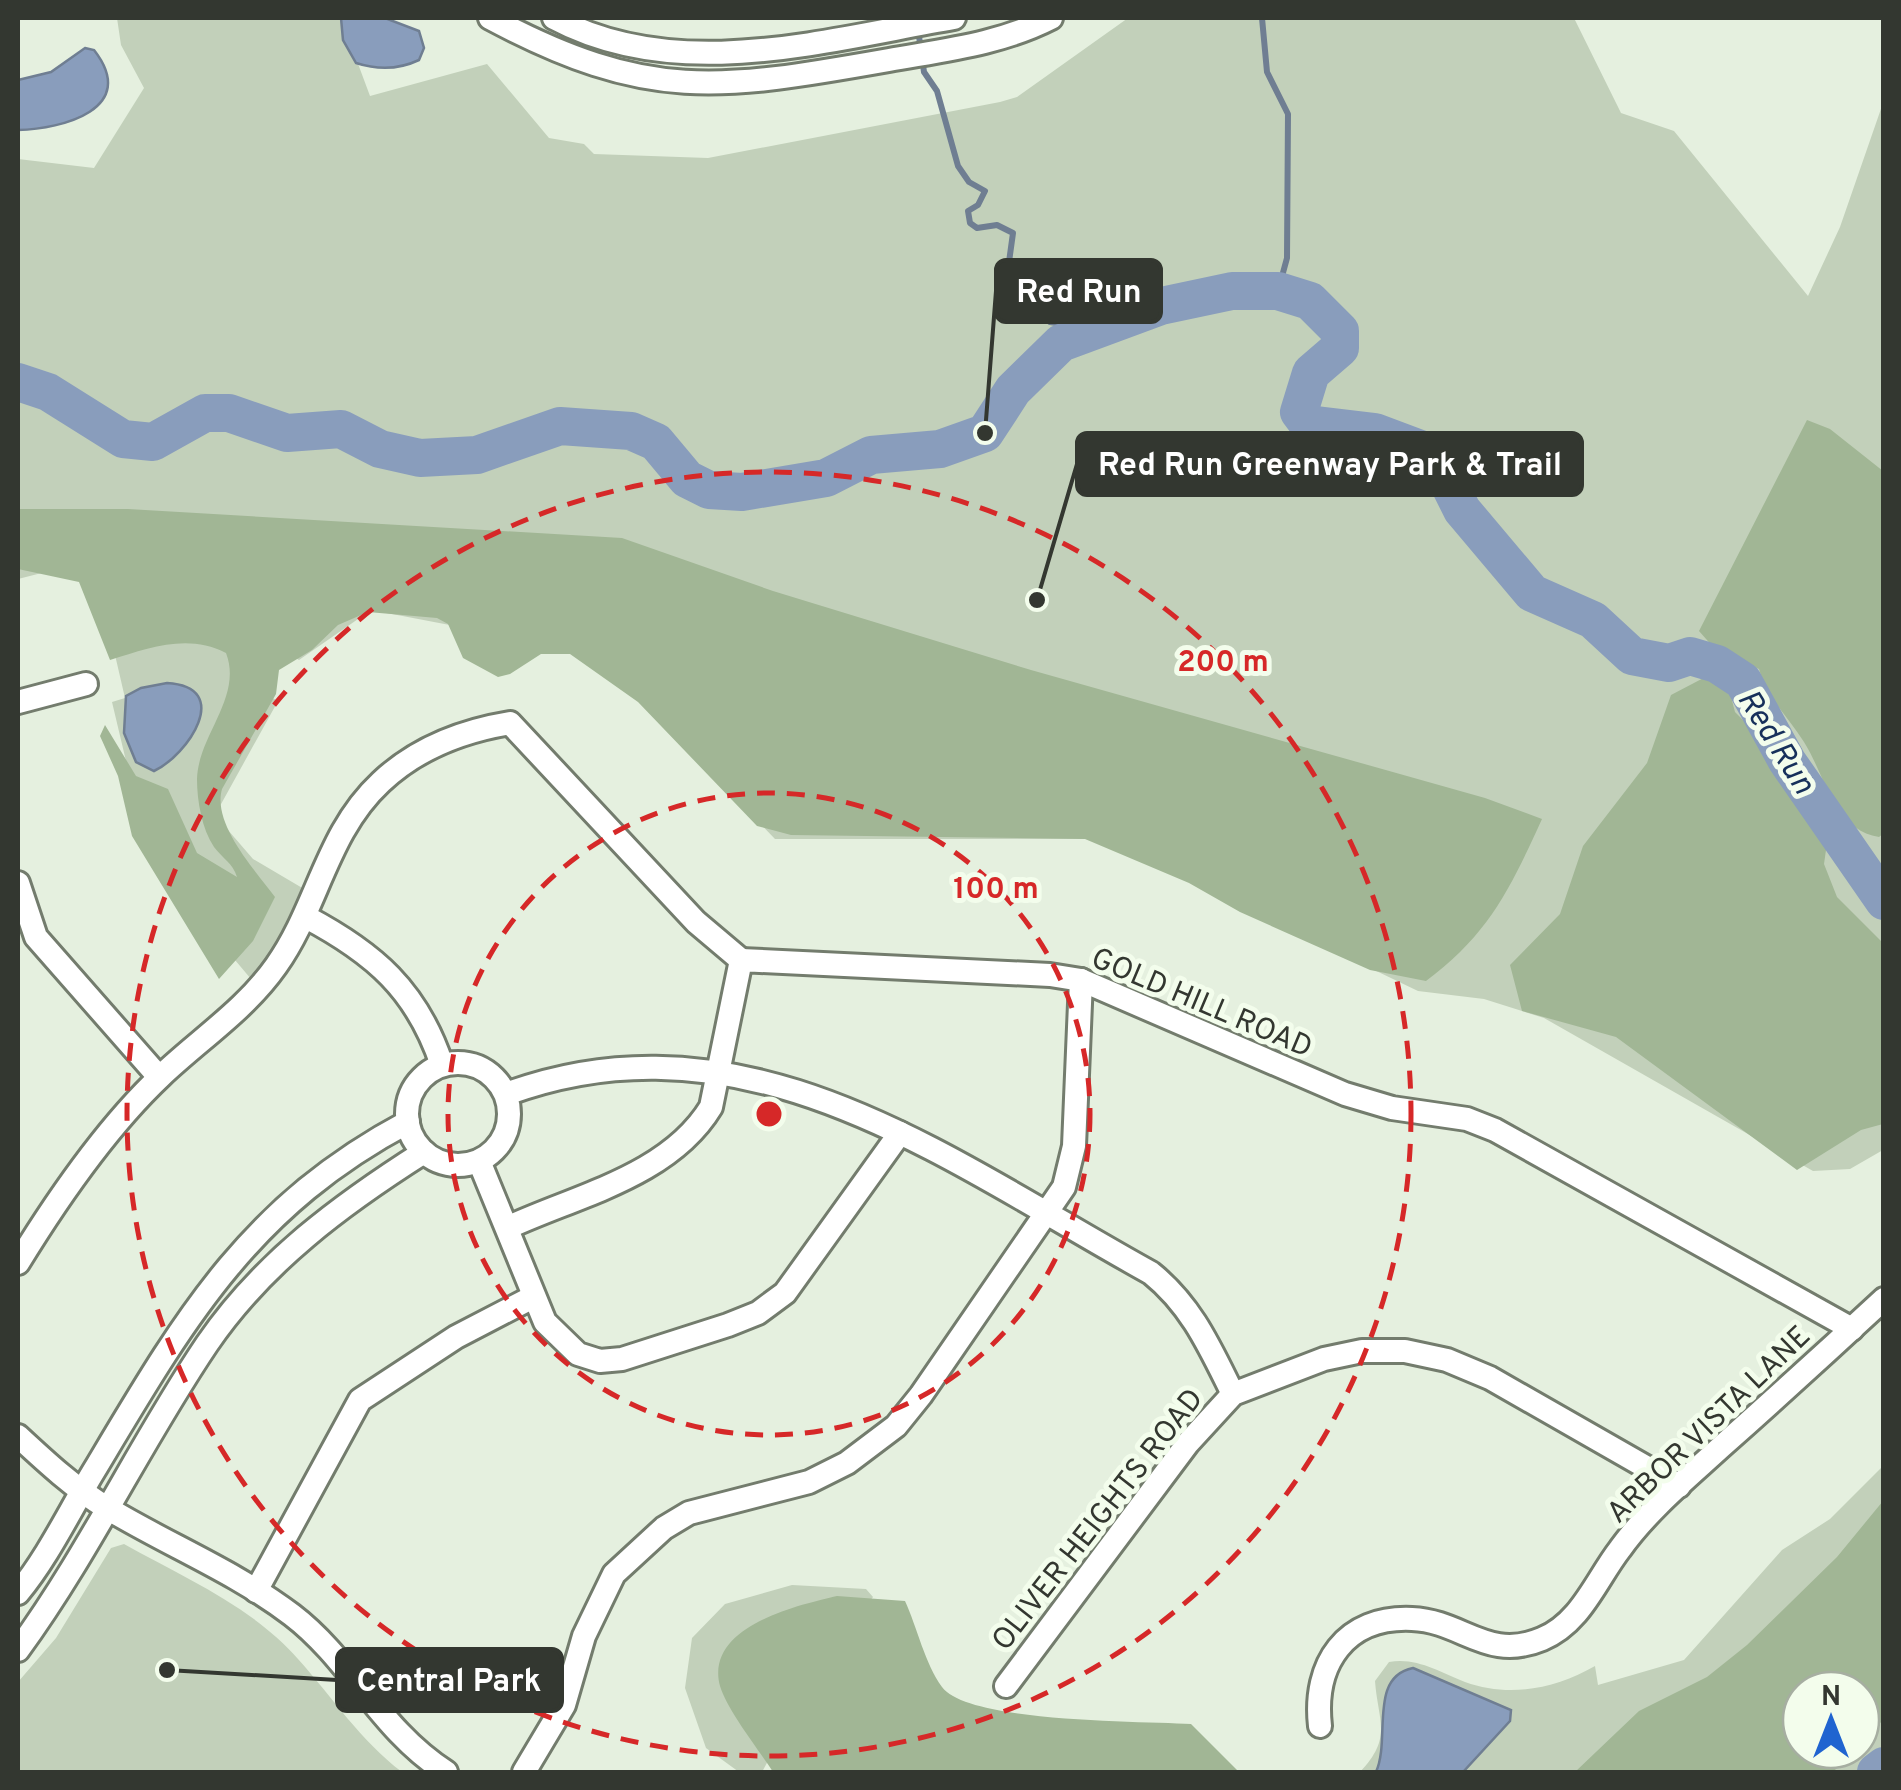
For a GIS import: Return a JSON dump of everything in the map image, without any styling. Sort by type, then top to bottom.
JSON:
[{"type":"street","points":[[490,18],[592,66],[663,82],[746,83],[984,43],[1050,18]]},
{"type":"street","points":[[554,18],[633,45],[707,54],[786,47],[954,18]]},
{"type":"street","points":[[18,702],[86,684]]},
{"type":"street","points":[[18,1263],[90,1162],[160,1077],[246,1001],[276,967],[306,917],[333,846],[353,812],[381,782],[440,742],[510,723],[696,922],[741,960],[711,1107],[672,1150],[633,1175],[509,1228]]},
{"type":"street","points":[[18,883],[27,939],[160,1077]]},
{"type":"street","points":[[306,917],[358,944],[389,974],[431,1032],[442,1065]]},
{"type":"street","name":"GOLD HILL ROAD","points":[[741,960],[1081,980],[1345,1094],[1392,1108],[1466,1119],[1495,1130],[1852,1329]]},
{"type":"street","points":[[524,1772],[564,1705],[584,1636],[614,1574],[664,1528],[689,1513],[808,1482],[875,1444],[921,1395],[1046,1215],[1071,1168],[1081,980]]},
{"type":"street","points":[[461,1063],[484,1069],[506,1094],[510,1119],[505,1136],[479,1161],[450,1165],[424,1152],[408,1122],[413,1090],[442,1065],[461,1063]]},
{"type":"street","points":[[506,1094],[572,1074],[608,1068],[648,1065],[718,1070],[798,1092],[900,1133],[1151,1273],[1177,1294],[1199,1325],[1234,1394]]},
{"type":"street","points":[[18,1593],[182,1323],[264,1224],[329,1170],[408,1122]]},
{"type":"street","points":[[479,1161],[533,1296],[559,1340],[600,1361],[622,1359],[758,1313],[784,1293],[812,1259],[900,1133]]},
{"type":"street","points":[[18,1650],[54,1601],[208,1344],[241,1300],[288,1252],[346,1202],[424,1152]]},
{"type":"street","points":[[256,1591],[360,1400],[456,1337],[533,1296]]},
{"type":"street","name":"ARBOR VISTA LANE","points":[[1320,1726],[1317,1702],[1327,1660],[1338,1644],[1359,1629],[1412,1619],[1500,1648],[1544,1638],[1566,1625],[1634,1530],[1884,1299]]},
{"type":"street","name":"OLIVER HEIGHTS ROAD","points":[[1006,1686],[1188,1443],[1234,1394],[1324,1358],[1362,1351],[1405,1352],[1447,1360],[1490,1378],[1679,1486]]},
{"type":"street","points":[[18,1436],[109,1510],[294,1616],[402,1739],[446,1772]]},
{"type":"green space","points":[[117,18],[341,18],[370,96],[487,64],[549,138],[584,144],[594,154],[708,158],[1017,97],[1128,18],[1574,18],[1621,113],[1674,131],[1808,296],[1840,227],[1883,103],[1883,1150],[1850,1169],[1813,1171],[1544,1018],[1484,999],[1418,991],[1101,839],[775,839],[596,653],[371,610],[299,660],[263,638],[240,680],[278,701],[215,815],[253,859],[304,889],[278,941],[251,979],[149,858],[112,702],[125,698],[93,560],[18,579],[18,159],[94,168],[144,88],[121,45]]},
{"type":"green space","points":[[1807,420],[1830,429],[1883,471],[1884,833],[1879,837],[1851,824],[1841,813],[1759,669],[1714,648],[1699,631]]},
{"type":"green space","points":[[18,509],[128,509],[622,538],[773,591],[1031,670],[1485,798],[1542,819],[1496,909],[1466,946],[1426,981],[1370,970],[1240,912],[1189,883],[1085,839],[791,835],[757,826],[638,702],[570,654],[541,654],[510,674],[498,677],[463,658],[448,624],[437,618],[368,612],[338,625],[312,650],[279,670],[276,694],[222,789],[223,817],[229,831],[275,897],[253,941],[219,979],[132,836],[118,776],[100,736],[105,725],[136,776],[168,789],[197,853],[237,877],[206,832],[197,788],[199,763],[229,685],[226,653],[183,643],[110,660],[79,582],[18,569]]},
{"type":"green space","points":[[1713,673],[1729,689],[1735,712],[1769,746],[1827,843],[1824,864],[1837,897],[1883,943],[1883,1124],[1861,1130],[1797,1170],[1616,1037],[1522,1011],[1510,965],[1560,914],[1583,846],[1647,763],[1671,695]]},
{"type":"green space","points":[[1883,1466],[1883,1772],[1360,1772],[1380,1739],[1375,1681],[1389,1662],[1418,1663],[1482,1687],[1515,1690],[1548,1685],[1595,1666],[1598,1685],[1684,1660],[1782,1550],[1830,1519]]},
{"type":"green space","points":[[1883,1501],[1883,1720],[1881,1670],[1781,1670],[1781,1770],[1833,1772],[1575,1772],[1639,1711],[1707,1677],[1747,1645],[1837,1557]]},
{"type":"green space","points":[[124,1544],[239,1608],[280,1640],[347,1718],[402,1772],[18,1772],[18,1682],[56,1638],[111,1548]]},
{"type":"green space","points":[[792,1585],[866,1589],[873,1597],[816,1672],[762,1772],[739,1772],[706,1748],[685,1688],[692,1638],[725,1604]]},
{"type":"green space","points":[[837,1596],[905,1601],[936,1678],[958,1699],[1020,1714],[1191,1724],[1239,1772],[773,1772],[724,1696],[719,1665],[726,1648],[758,1622],[800,1605]]},
{"type":"water","points":[[341,18],[385,18],[419,31],[424,48],[419,60],[388,68],[356,63],[343,40]]},
{"type":"water","points":[[85,48],[94,50],[106,70],[108,87],[102,101],[74,120],[18,130],[18,80],[51,72]]},
{"type":"water","points":[[167,683],[187,687],[198,696],[201,708],[191,737],[154,771],[136,762],[124,733],[126,696],[141,688]]},
{"type":"water","points":[[1413,1668],[1511,1710],[1510,1721],[1463,1772],[1376,1772],[1385,1696],[1399,1674]]},
{"type":"waterway","points":[[1262,18],[1267,72],[1288,114],[1287,258],[1278,291]]},
{"type":"waterway","points":[[918,29],[924,72],[937,91],[958,166],[969,182],[985,191],[978,205],[968,211],[970,223],[977,228],[997,225],[1013,233],[1009,262],[1020,276],[1039,276],[1056,266],[1059,284],[1035,304],[1050,322],[1070,325],[1075,338]]},
{"type":"waterway","name":"Red Run","points":[[18,382],[48,392],[123,439],[153,442],[205,413],[229,413],[287,433],[341,429],[380,449],[420,458],[477,455],[560,426],[631,431],[656,442],[687,479],[709,490],[742,492],[826,478],[871,455],[940,449],[985,433],[1013,390],[1061,343],[1161,306],[1232,291],[1278,291],[1310,301],[1340,331],[1340,348],[1311,373],[1299,412],[1308,424],[1375,432],[1423,450],[1438,462],[1462,510],[1532,593],[1593,620],[1632,656],[1669,663],[1690,656],[1717,664],[1743,681],[1787,761],[1884,901]]},
{"type":"waterway","name":"Red Run","points":[[1876,1772],[1884,1766]]},
{"type":"place","name":"Red Run","points":[[985,433]]},
{"type":"place","name":"Red Run Greenway Park & Trail","points":[[1037,600]]},
{"type":"place","name":"Central Park","points":[[167,1670]]}]
